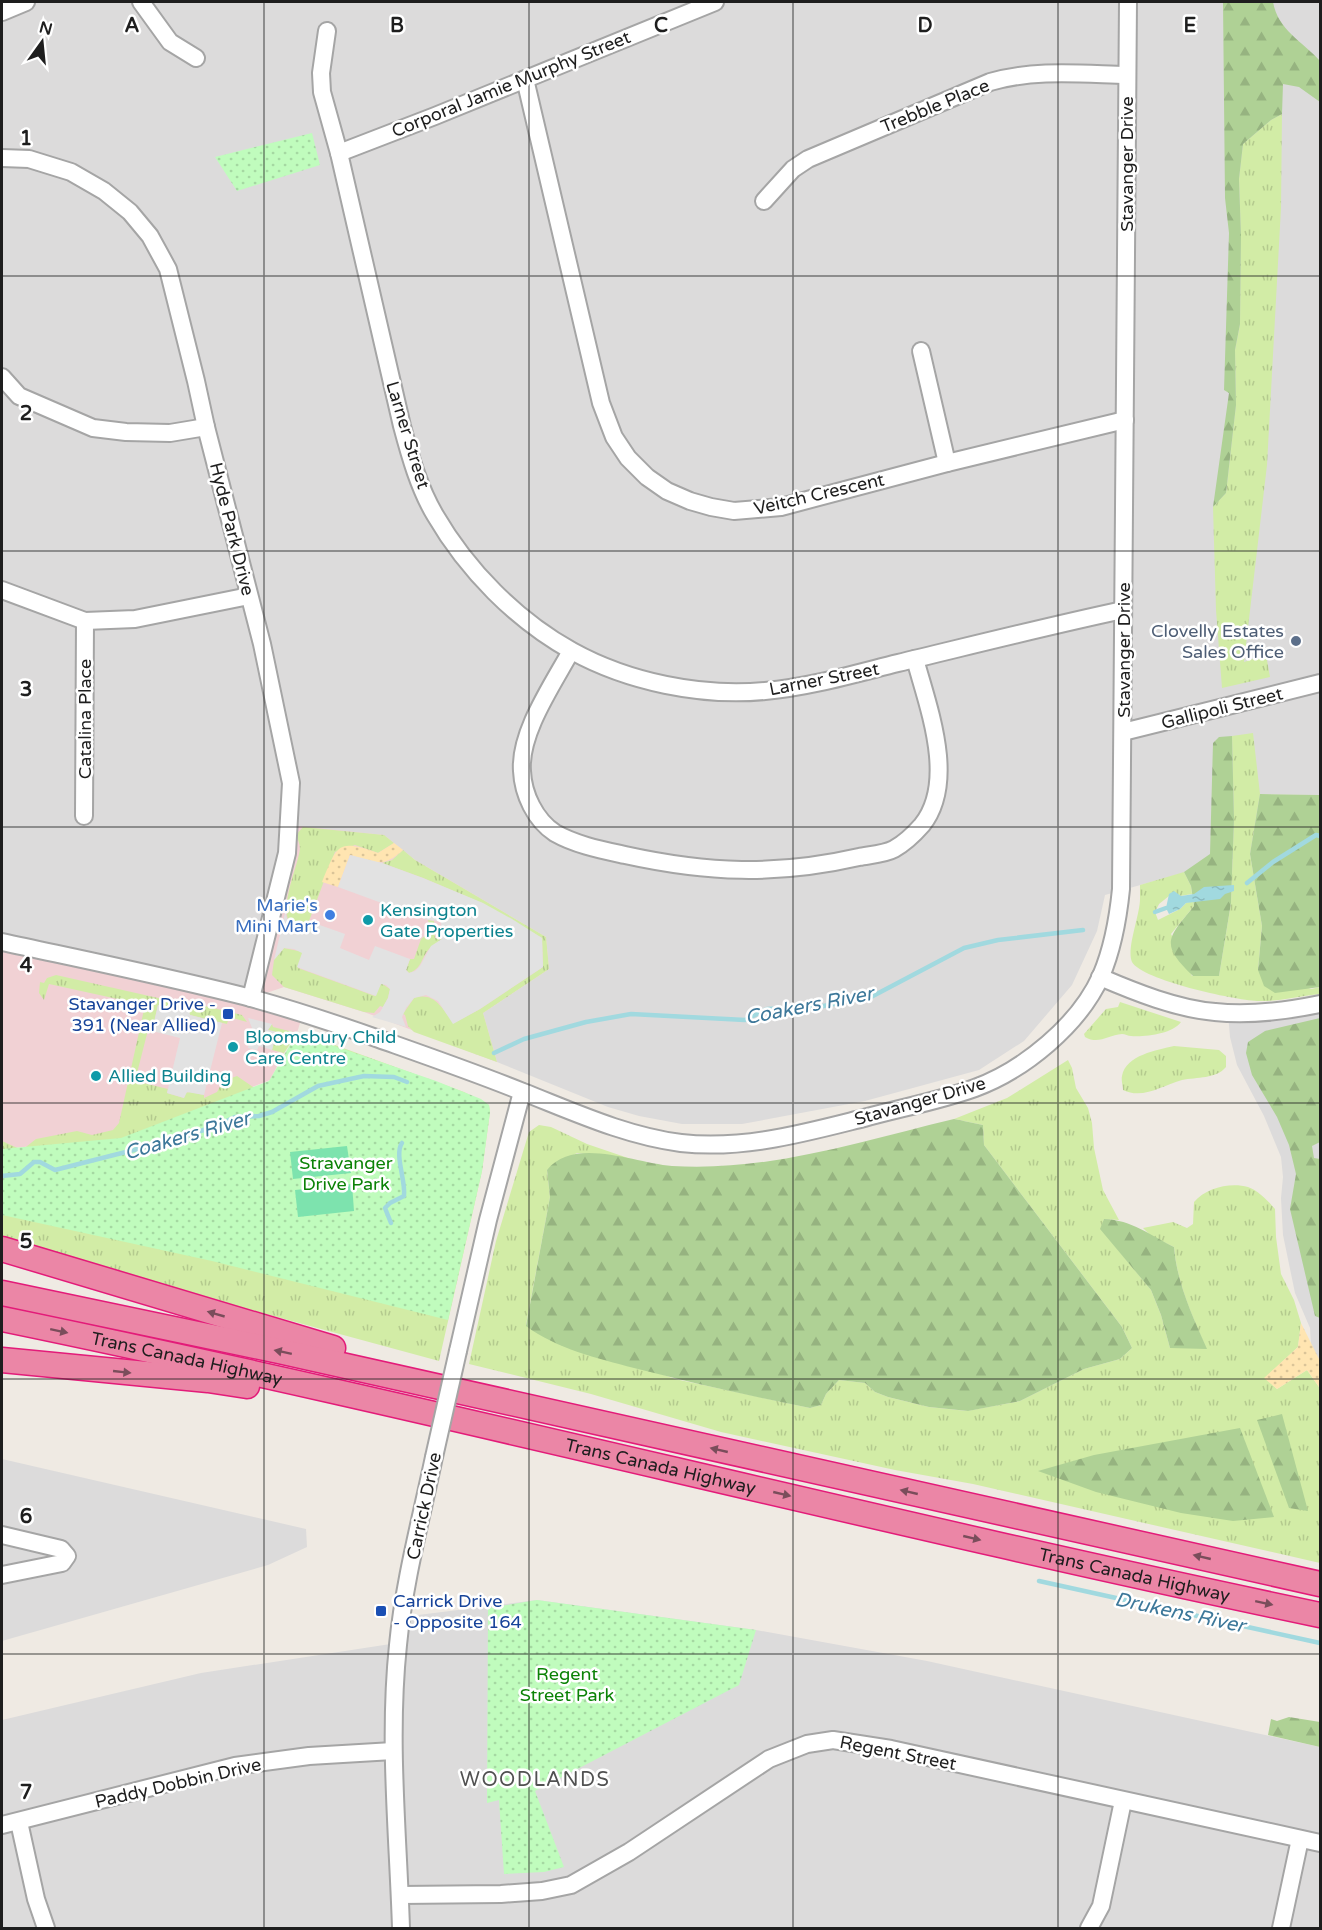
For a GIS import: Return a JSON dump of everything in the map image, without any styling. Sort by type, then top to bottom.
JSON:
[{"type":"highway","points":[[2,1249],[533,1408]]},
{"type":"highway","name":"Trans Canada Highway","points":[[2,1293],[279,1351],[1320,1584]]},
{"type":"highway","name":"Trans Canada Highway","points":[[2,1319],[315,1386],[1151,1579],[1320,1614]]},
{"type":"highway","points":[[2,1360],[208,1380],[592,1450]]},
{"type":"street","points":[[2,12],[21,2]]},
{"type":"street","points":[[141,2],[170,42],[196,58]]},
{"type":"street","name":"Corporal Jamie Murphy Street","points":[[339,153],[715,2]]},
{"type":"street","name":"Stavanger Drive","points":[[2,942],[251,998],[381,1040],[596,1121],[658,1139],[706,1145],[732,1145],[787,1137],[974,1089],[1017,1069],[1033,1058],[1074,1016],[1100,977],[1113,939],[1120,896],[1128,2]]},
{"type":"street","name":"Larner Street","points":[[327,31],[321,73],[322,93],[339,153],[414,469],[434,514],[476,572],[532,624],[572,651],[610,668],[651,681],[681,687],[738,692],[765,691],[810,684],[1123,610]]},
{"type":"street","name":"Trebble Place","points":[[765,201],[793,170],[808,159],[990,82],[1030,74],[1127,75]]},
{"type":"street","name":"Veitch Crescent","points":[[525,79],[601,403],[614,437],[628,458],[647,477],[667,491],[690,501],[734,511],[781,507],[947,463],[1125,420]]},
{"type":"street","name":"Hyde Park Drive","points":[[2,158],[29,159],[71,172],[104,191],[130,212],[150,236],[168,269],[262,644],[291,783],[287,853],[251,998]]},
{"type":"street","points":[[921,351],[947,463]]},
{"type":"street","points":[[2,377],[18,396],[93,428],[126,432],[170,433],[206,427]]},
{"type":"street","points":[[2,590],[85,621],[135,619],[249,596]]},
{"type":"street","name":"Catalina Place","points":[[84,816],[85,621]]},
{"type":"street","points":[[572,651],[530,728],[523,749],[522,771],[525,791],[533,810],[555,832],[589,847],[662,863],[729,871],[787,870],[840,862],[893,849],[922,825],[936,796],[939,758],[932,718],[915,659]]},
{"type":"street","name":"Gallipoli Street","points":[[1123,732],[1320,683]]},
{"type":"street","points":[[1100,977],[1127,989],[1171,1003],[1214,1012],[1250,1014],[1320,1004]]},
{"type":"street","name":"Carrick Drive","points":[[401,1929],[393,1751],[398,1643],[434,1457],[485,1231],[522,1092]]},
{"type":"street","points":[[2,1535],[61,1549],[67,1556],[66,1560],[60,1563],[2,1575]]},
{"type":"street","name":"Regent Street","points":[[400,1895],[501,1894],[542,1891],[571,1885],[629,1852],[769,1760],[807,1744],[833,1740],[891,1749],[1320,1843]]},
{"type":"street","name":"Paddy Dobbin Drive","points":[[2,1825],[235,1766],[309,1756],[393,1751]]},
{"type":"street","points":[[1089,1929],[1101,1906],[1123,1801]]},
{"type":"street","points":[[19,1822],[36,1899],[46,1929]]},
{"type":"street","points":[[1281,1929],[1300,1839]]},
{"type":"shaded area","points":[[2,2],[1320,2],[1320,795],[1261,794],[1250,854],[1105,895],[1097,931],[1072,985],[1024,1041],[979,1070],[865,1101],[742,1124],[682,1124],[639,1116],[608,1107],[497,1062],[483,1013],[549,969],[546,937],[415,860],[384,835],[289,826],[251,998],[2,942]]},
{"type":"shaded area","points":[[288,825],[384,835],[415,860],[546,937],[549,969],[483,1013],[497,1062],[364,1012],[284,987],[252,998],[303,1013],[297,1033],[270,1080],[121,1138],[2,1149],[2,942],[251,998]]},
{"type":"shaded area","points":[[350,855],[382,863],[423,878],[483,903],[512,919],[542,938],[543,967],[453,1024],[438,1001],[426,995],[414,998],[402,1017],[406,1027],[372,1017],[380,1012],[388,998],[390,989],[386,985],[381,984],[376,996],[297,967],[302,953],[294,949],[284,948],[274,960],[287,905],[286,916],[296,930],[309,933],[314,923],[345,934],[340,948],[369,960],[375,946],[410,959],[406,970],[409,973],[420,966],[431,946],[442,939],[441,921],[428,920],[338,887]]},
{"type":"shaded area","points":[[170,1000],[195,1005],[189,1011],[190,1015],[222,1023],[204,1095],[187,1092],[184,1098],[167,1093],[180,1038],[152,1031],[158,1005],[172,1008],[174,1004]]},
{"type":"shaded area","points":[[1320,1004],[1320,1382],[1311,1345],[1310,1328],[1295,1293],[1283,1235],[1281,1157],[1264,1116],[1237,1065],[1230,1037],[1228,1013]]},
{"type":"shaded area","points":[[248,1018],[272,1024],[268,1030],[277,1032],[272,1050],[259,1046],[257,1050],[248,1048],[249,1044],[246,1043],[252,1028]]},
{"type":"shaded area","points":[[2,1459],[306,1529],[307,1547],[268,1565],[2,1641]]},
{"type":"shaded area","points":[[537,1600],[756,1630],[927,1661],[1320,1747],[1320,1928],[2,1928],[2,1720],[201,1673],[397,1643],[402,1617]]},
{"type":"green space","points":[[1223,2],[1273,2],[1285,28],[1320,61],[1320,102],[1299,87],[1283,84],[1282,114],[1271,120],[1243,144],[1239,179],[1240,324],[1235,350],[1236,405],[1226,493],[1213,507],[1229,393],[1224,390],[1229,233],[1225,198]]},
{"type":"green space","points":[[1282,114],[1281,208],[1267,465],[1244,662],[1262,656],[1265,649],[1270,677],[1222,688],[1216,610],[1213,507],[1226,493],[1236,405],[1235,350],[1240,324],[1239,179],[1243,144],[1271,120]]},
{"type":"green space","points":[[312,133],[320,165],[237,191],[215,157]]},
{"type":"green space","points":[[1253,733],[1260,794],[1250,854],[1262,926],[1258,970],[1311,989],[1320,987],[1320,994],[1280,1000],[1245,1000],[1170,982],[1139,969],[1132,962],[1131,949],[1139,906],[1140,885],[1184,872],[1192,894],[1180,896],[1174,892],[1159,904],[1155,912],[1158,920],[1193,901],[1194,906],[1171,934],[1192,976],[1219,976],[1231,903],[1234,819],[1232,736]]},
{"type":"green space","points":[[1232,736],[1234,819],[1231,903],[1219,976],[1193,976],[1175,956],[1171,941],[1178,926],[1194,906],[1191,886],[1184,872],[1210,854],[1213,743],[1219,737]]},
{"type":"green space","points":[[1260,794],[1320,795],[1320,987],[1275,993],[1264,986],[1258,970],[1262,926],[1250,854]]},
{"type":"green space","points":[[303,827],[384,835],[394,843],[378,853],[355,845],[335,852],[309,921],[314,923],[310,933],[297,930],[289,923],[287,912],[287,899],[300,849],[296,835]]},
{"type":"green space","points":[[403,850],[415,860],[546,937],[549,969],[483,1013],[497,1062],[414,1032],[408,1026],[403,1014],[414,998],[421,996],[433,999],[454,1023],[480,1009],[543,967],[542,938],[482,903],[382,863],[392,860]]},
{"type":"green space","points":[[428,920],[434,921],[435,938],[442,939],[426,952],[419,966],[409,973],[406,970],[410,959],[414,959],[421,939],[431,931]]},
{"type":"green space","points":[[284,948],[303,952],[298,968],[375,996],[381,983],[390,989],[388,998],[383,1007],[380,1006],[374,1013],[364,1012],[284,987],[272,975],[274,960]]},
{"type":"green space","name":"Stravanger Drive Park","points":[[56,975],[169,999],[174,1006],[172,1008],[158,1005],[152,1031],[148,1030],[135,1081],[168,1089],[167,1093],[184,1098],[185,1093],[190,1092],[204,1095],[204,1098],[217,1092],[223,1081],[237,1076],[259,1091],[332,1044],[464,1092],[489,1105],[482,1171],[439,1361],[240,1307],[2,1237],[2,1141],[22,1150],[36,1139],[77,1131],[92,1135],[113,1130],[119,1123],[145,1005],[49,984],[44,1000],[39,993],[40,982],[44,983],[47,978]]},
{"type":"green space","points":[[1120,1002],[1181,1022],[1172,1029],[1151,1035],[1122,1034],[1095,1040],[1085,1037],[1084,1034],[1106,1009],[1118,1007]]},
{"type":"green space","points":[[195,1005],[242,1015],[247,1022],[229,1017],[227,1024],[190,1015]]},
{"type":"green space","points":[[1320,1018],[1320,1142],[1312,1146],[1314,1158],[1320,1159],[1320,1318],[1315,1316],[1290,1209],[1296,1174],[1289,1145],[1277,1117],[1252,1075],[1246,1053],[1248,1042],[1265,1031]]},
{"type":"green space","points":[[272,1024],[273,1027],[297,1033],[284,1053],[272,1050],[276,1032],[268,1030]]},
{"type":"green space","name":"Stravanger Drive Park","points":[[297,1033],[436,1081],[481,1099],[489,1105],[482,1171],[448,1320],[212,1261],[2,1215],[2,1149],[121,1138],[269,1081]]},
{"type":"green space","points":[[1174,1046],[1219,1050],[1226,1056],[1226,1067],[1212,1076],[1182,1080],[1145,1093],[1130,1093],[1123,1090],[1122,1076],[1129,1063],[1143,1055]]},
{"type":"green space","points":[[1068,1060],[1076,1088],[1088,1108],[1103,1190],[1119,1220],[1104,1219],[1101,1229],[1151,1290],[1170,1348],[1206,1348],[1182,1286],[1174,1247],[1151,1236],[1143,1228],[1173,1222],[1187,1228],[1193,1224],[1194,1202],[1205,1193],[1219,1187],[1234,1185],[1248,1187],[1263,1196],[1275,1209],[1281,1274],[1294,1300],[1301,1323],[1298,1347],[1265,1378],[1277,1389],[1307,1370],[1320,1386],[1320,1563],[973,1484],[895,1470],[721,1432],[591,1394],[469,1364],[496,1241],[529,1132],[539,1125],[551,1127],[587,1144],[631,1159],[577,1153],[547,1170],[550,1197],[526,1325],[675,1379],[810,1408],[821,1405],[826,1394],[839,1380],[865,1383],[875,1392],[888,1397],[929,1407],[967,1411],[1020,1401],[1084,1369],[1120,1359],[1132,1348],[1122,1327],[984,1145],[983,1125],[954,1119],[1007,1098]]},
{"type":"green space","points":[[954,1119],[983,1125],[984,1145],[1122,1327],[1132,1348],[1120,1359],[1084,1369],[1020,1401],[968,1411],[929,1407],[888,1397],[875,1392],[865,1383],[839,1380],[826,1394],[821,1405],[810,1408],[700,1384],[592,1356],[564,1347],[526,1326],[550,1197],[547,1170],[559,1160],[589,1153],[672,1166],[708,1167],[744,1164],[814,1153]]},
{"type":"green space","points":[[347,1146],[351,1173],[293,1179],[290,1152]]},
{"type":"green space","points":[[352,1184],[354,1211],[298,1217],[295,1190]]},
{"type":"green space","points":[[1104,1219],[1132,1225],[1174,1247],[1182,1286],[1207,1349],[1170,1348],[1151,1290],[1100,1229]]},
{"type":"green space","points":[[1282,1414],[1308,1511],[1289,1508],[1257,1420]]},
{"type":"green space","points":[[1240,1428],[1274,1517],[1233,1521],[1181,1513],[1096,1492],[1038,1471],[1094,1455]]},
{"type":"green space","name":"Regent Street Park","points":[[537,1600],[756,1630],[739,1685],[535,1791],[564,1867],[544,1872],[504,1874],[499,1800],[487,1803],[488,1608]]},
{"type":"green space","points":[[1289,1717],[1320,1722],[1320,1747],[1268,1735],[1271,1719],[1277,1721]]},
{"type":"sand","points":[[394,843],[403,850],[389,860],[372,862],[350,855],[338,887],[322,882],[332,859],[341,848],[354,846],[378,853]]},
{"type":"sand","points":[[1301,1323],[1320,1361],[1320,1386],[1307,1370],[1277,1389],[1264,1378],[1298,1347]]},
{"type":"water","points":[[1234,885],[1234,891],[1225,894],[1220,899],[1186,903],[1169,914],[1166,908],[1169,894],[1174,891],[1181,896],[1194,894],[1204,887]]},
{"type":"waterway","name":"Coakers River","points":[[1247,883],[1273,862],[1316,835],[1320,836]]},
{"type":"waterway","name":"Coakers River","points":[[1155,912],[1166,908]]},
{"type":"waterway","name":"Coakers River","points":[[494,1053],[524,1039],[586,1022],[631,1014],[745,1020],[767,1009],[818,1007],[871,997],[964,948],[998,940],[1083,930]]},
{"type":"waterway","name":"Coakers River","points":[[2,1176],[20,1174],[34,1162],[40,1162],[55,1170],[173,1140],[216,1126],[235,1117],[259,1116],[272,1112],[318,1086],[364,1076],[394,1077],[407,1082]]},
{"type":"waterway","points":[[391,1223],[385,1208],[404,1196],[399,1154],[402,1143]]},
{"type":"waterway","name":"Drukens River","points":[[1039,1581],[1320,1643]]},
{"type":"place","name":"Clovelly Estates Sales Office","points":[[1296,641]]},
{"type":"place","name":"Marie's Mini Mart","points":[[330,915]]},
{"type":"place","name":"Kensington Gate Properties","points":[[368,920]]},
{"type":"place","name":"Stavanger Drive - 391 (Near Allied)","points":[[228,1014]]},
{"type":"place","name":"Bloomsbury Child Care Centre","points":[[233,1047]]},
{"type":"place","name":"Allied Building","points":[[96,1076]]},
{"type":"place","name":"Carrick Drive - Opposite 164","points":[[381,1611]]},
{"type":"district","name":"WOODLANDS","points":[[535,1779]]}]
